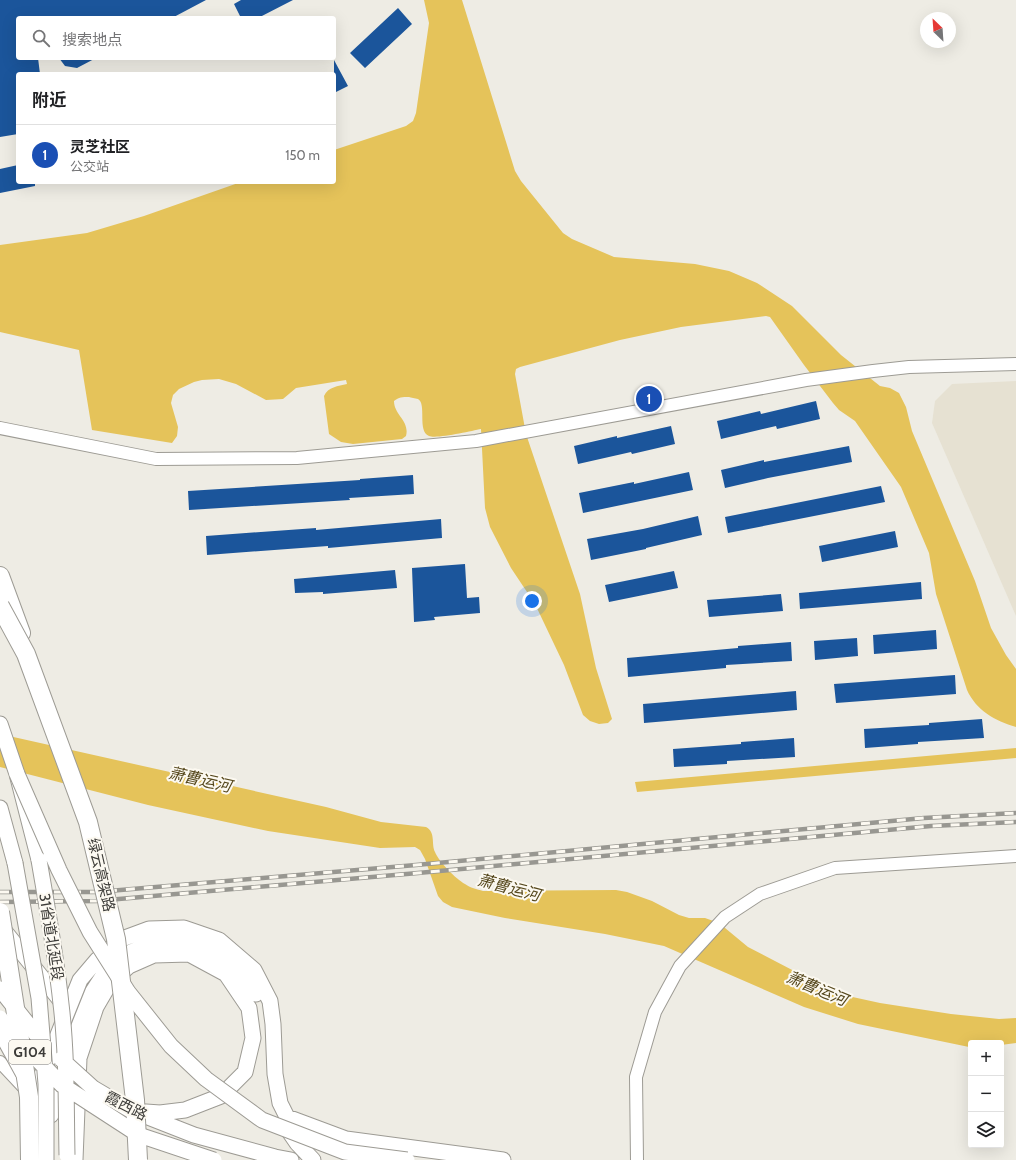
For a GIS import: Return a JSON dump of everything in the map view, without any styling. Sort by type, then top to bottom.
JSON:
[{"type":"highway","points":[[0,576],[88,822]]},
{"type":"highway","name":"绿云高架路","points":[[0,606],[26,654],[88,822],[116,939],[135,1100],[138,1160]]},
{"type":"highway","points":[[0,912],[29,1097],[31,1160]]},
{"type":"main road","name":"31省道北延段","points":[[0,724],[17,774],[38,860],[53,938],[61,998],[70,1158]]},
{"type":"main road","points":[[17,774],[59,870],[90,932],[128,992],[171,1046],[206,1079],[262,1120],[345,1152],[407,1160]]},
{"type":"main road","points":[[0,808],[15,863],[39,998],[46,1084],[45,1160]]},
{"type":"main road","points":[[0,926],[68,1010]]},
{"type":"main road","points":[[33,1097],[80,980],[98,960],[122,939],[150,929],[184,928],[220,940],[254,970],[270,1002],[273,1024],[275,1074],[280,1103],[287,1117],[346,1138],[504,1160]]},
{"type":"main road","points":[[45,1160],[55,1086],[93,991],[106,971],[129,953],[152,943],[182,942],[212,952],[244,974],[248,980],[262,1004],[268,1026],[267,1075],[272,1106],[297,1143],[313,1160]]},
{"type":"main road","points":[[70,1158],[79,1058],[96,1007],[110,983],[129,966],[154,955],[189,954],[226,974],[249,1008],[253,1038],[245,1072],[222,1096],[185,1110],[160,1113],[132,1111]]},
{"type":"main road","name":"霞西路","points":[[0,989],[39,1040],[93,1088],[132,1111],[194,1135],[291,1160]]},
{"type":"main road","name":"霞西路","points":[[0,1018],[9,1030],[62,1085],[139,1135],[214,1160]]},
{"type":"main road","points":[[0,1031],[24,1076],[37,1117],[35,1160]]},
{"type":"street","points":[[0,428],[156,459],[297,458],[476,441],[806,380],[873,371],[909,367],[1016,364]]},
{"type":"street","points":[[637,1160],[636,1077],[655,1012],[680,966],[725,917],[760,894],[835,868],[1016,856]]},
{"type":"street","points":[[0,1062],[33,1097],[31,1160]]},
{"type":"shaded area","points":[[1016,381],[1016,616],[932,423],[935,401],[952,384]]},
{"type":"water","points":[[424,0],[462,0],[515,171],[521,181],[563,233],[572,239],[614,257],[695,264],[729,271],[757,283],[792,306],[841,355],[880,386],[890,388],[899,393],[906,407],[912,431],[975,581],[991,628],[1006,655],[1016,669],[1016,727],[1001,722],[987,714],[971,697],[967,690],[936,594],[929,553],[901,487],[855,421],[839,410],[833,403],[770,317],[766,316],[681,327],[620,340],[516,369],[515,374],[526,434],[580,594],[596,668],[612,719],[608,723],[599,724],[590,721],[583,715],[564,665],[535,604],[511,568],[490,527],[485,508],[481,429],[446,436],[429,436],[423,429],[421,402],[418,399],[402,397],[394,401],[396,410],[406,426],[406,436],[402,439],[353,444],[341,442],[329,434],[324,396],[331,389],[347,384],[346,380],[296,388],[283,399],[266,400],[236,384],[219,379],[194,382],[179,389],[173,395],[171,403],[178,427],[177,436],[172,443],[92,430],[79,350],[0,332],[0,245],[87,233],[144,216],[235,184],[336,184],[336,149],[406,126],[413,121],[416,113],[429,23]]},
{"type":"water","name":"萧曹运河","points":[[0,734],[326,807],[381,822],[426,827],[431,832],[434,849],[440,861],[457,878],[471,887],[483,891],[616,890],[627,892],[652,901],[679,915],[689,918],[705,918],[719,923],[748,947],[819,984],[848,996],[880,1003],[951,1014],[999,1019],[1016,1018],[1016,1043],[1004,1045],[1004,1040],[968,1040],[968,1047],[858,1024],[804,1007],[664,946],[605,934],[505,918],[452,907],[443,902],[438,896],[425,859],[420,850],[415,847],[380,848],[268,831],[148,805],[0,767]]},
{"type":"water","points":[[1016,748],[1016,758],[637,792],[635,782]]},
{"type":"building","points":[[0,0],[206,0],[176,16],[16,16],[16,60],[38,60],[40,72],[16,72],[16,134],[0,137]]},
{"type":"building","points":[[241,0],[293,0],[262,16],[240,16],[234,4]]},
{"type":"building","points":[[398,8],[412,24],[365,68],[350,53]]},
{"type":"building","points":[[60,60],[92,60],[77,68],[65,66]]},
{"type":"building","points":[[334,60],[348,86],[336,92],[336,72],[334,72]]},
{"type":"building","points":[[16,165],[16,184],[35,184],[35,186],[0,193],[0,169]]},
{"type":"building","points":[[816,401],[820,419],[777,429],[776,426],[721,439],[717,421],[760,411],[761,414]]},
{"type":"building","points":[[671,426],[675,444],[578,464],[574,446]]},
{"type":"building","points":[[849,446],[852,462],[725,488],[721,470],[764,460],[764,462]]},
{"type":"building","points":[[689,472],[693,490],[583,513],[579,493],[634,482],[634,484]]},
{"type":"building","points":[[413,475],[414,494],[349,498],[350,500],[189,510],[188,491],[360,480]]},
{"type":"building","points":[[881,486],[885,502],[728,533],[725,517]]},
{"type":"building","points":[[698,516],[702,535],[646,549],[591,560],[587,539],[643,529]]},
{"type":"building","points":[[441,519],[442,538],[328,548],[328,546],[207,555],[206,536],[316,528],[316,530]]},
{"type":"building","points":[[895,531],[898,547],[822,562],[819,546]]},
{"type":"building","points":[[465,564],[467,598],[479,597],[480,613],[434,617],[435,620],[414,622],[412,568]]},
{"type":"building","points":[[395,570],[397,588],[323,594],[323,592],[295,593],[294,579]]},
{"type":"building","points":[[674,571],[678,588],[609,602],[605,585]]},
{"type":"building","points":[[921,582],[922,599],[800,609],[799,593]]},
{"type":"building","points":[[781,594],[783,611],[709,617],[707,600]]},
{"type":"building","points":[[936,630],[937,649],[874,654],[873,635]]},
{"type":"building","points":[[857,638],[858,656],[815,660],[814,641]]},
{"type":"building","points":[[791,642],[792,661],[726,665],[726,668],[628,677],[627,658]]},
{"type":"building","points":[[955,675],[956,694],[836,703],[834,684]]},
{"type":"building","points":[[796,691],[797,710],[644,723],[643,704]]},
{"type":"building","points":[[982,719],[984,738],[918,742],[918,744],[865,748],[864,729],[929,725],[929,723]]},
{"type":"building","points":[[794,738],[795,757],[727,761],[727,764],[674,767],[673,749]]},
{"type":"railway","points":[[0,892],[97,892],[416,865],[924,818],[1016,813]]},
{"type":"railway","points":[[0,902],[96,901],[931,826],[1016,822]]},
{"type":"place","name":"灵芝社区","points":[[649,399]]}]
